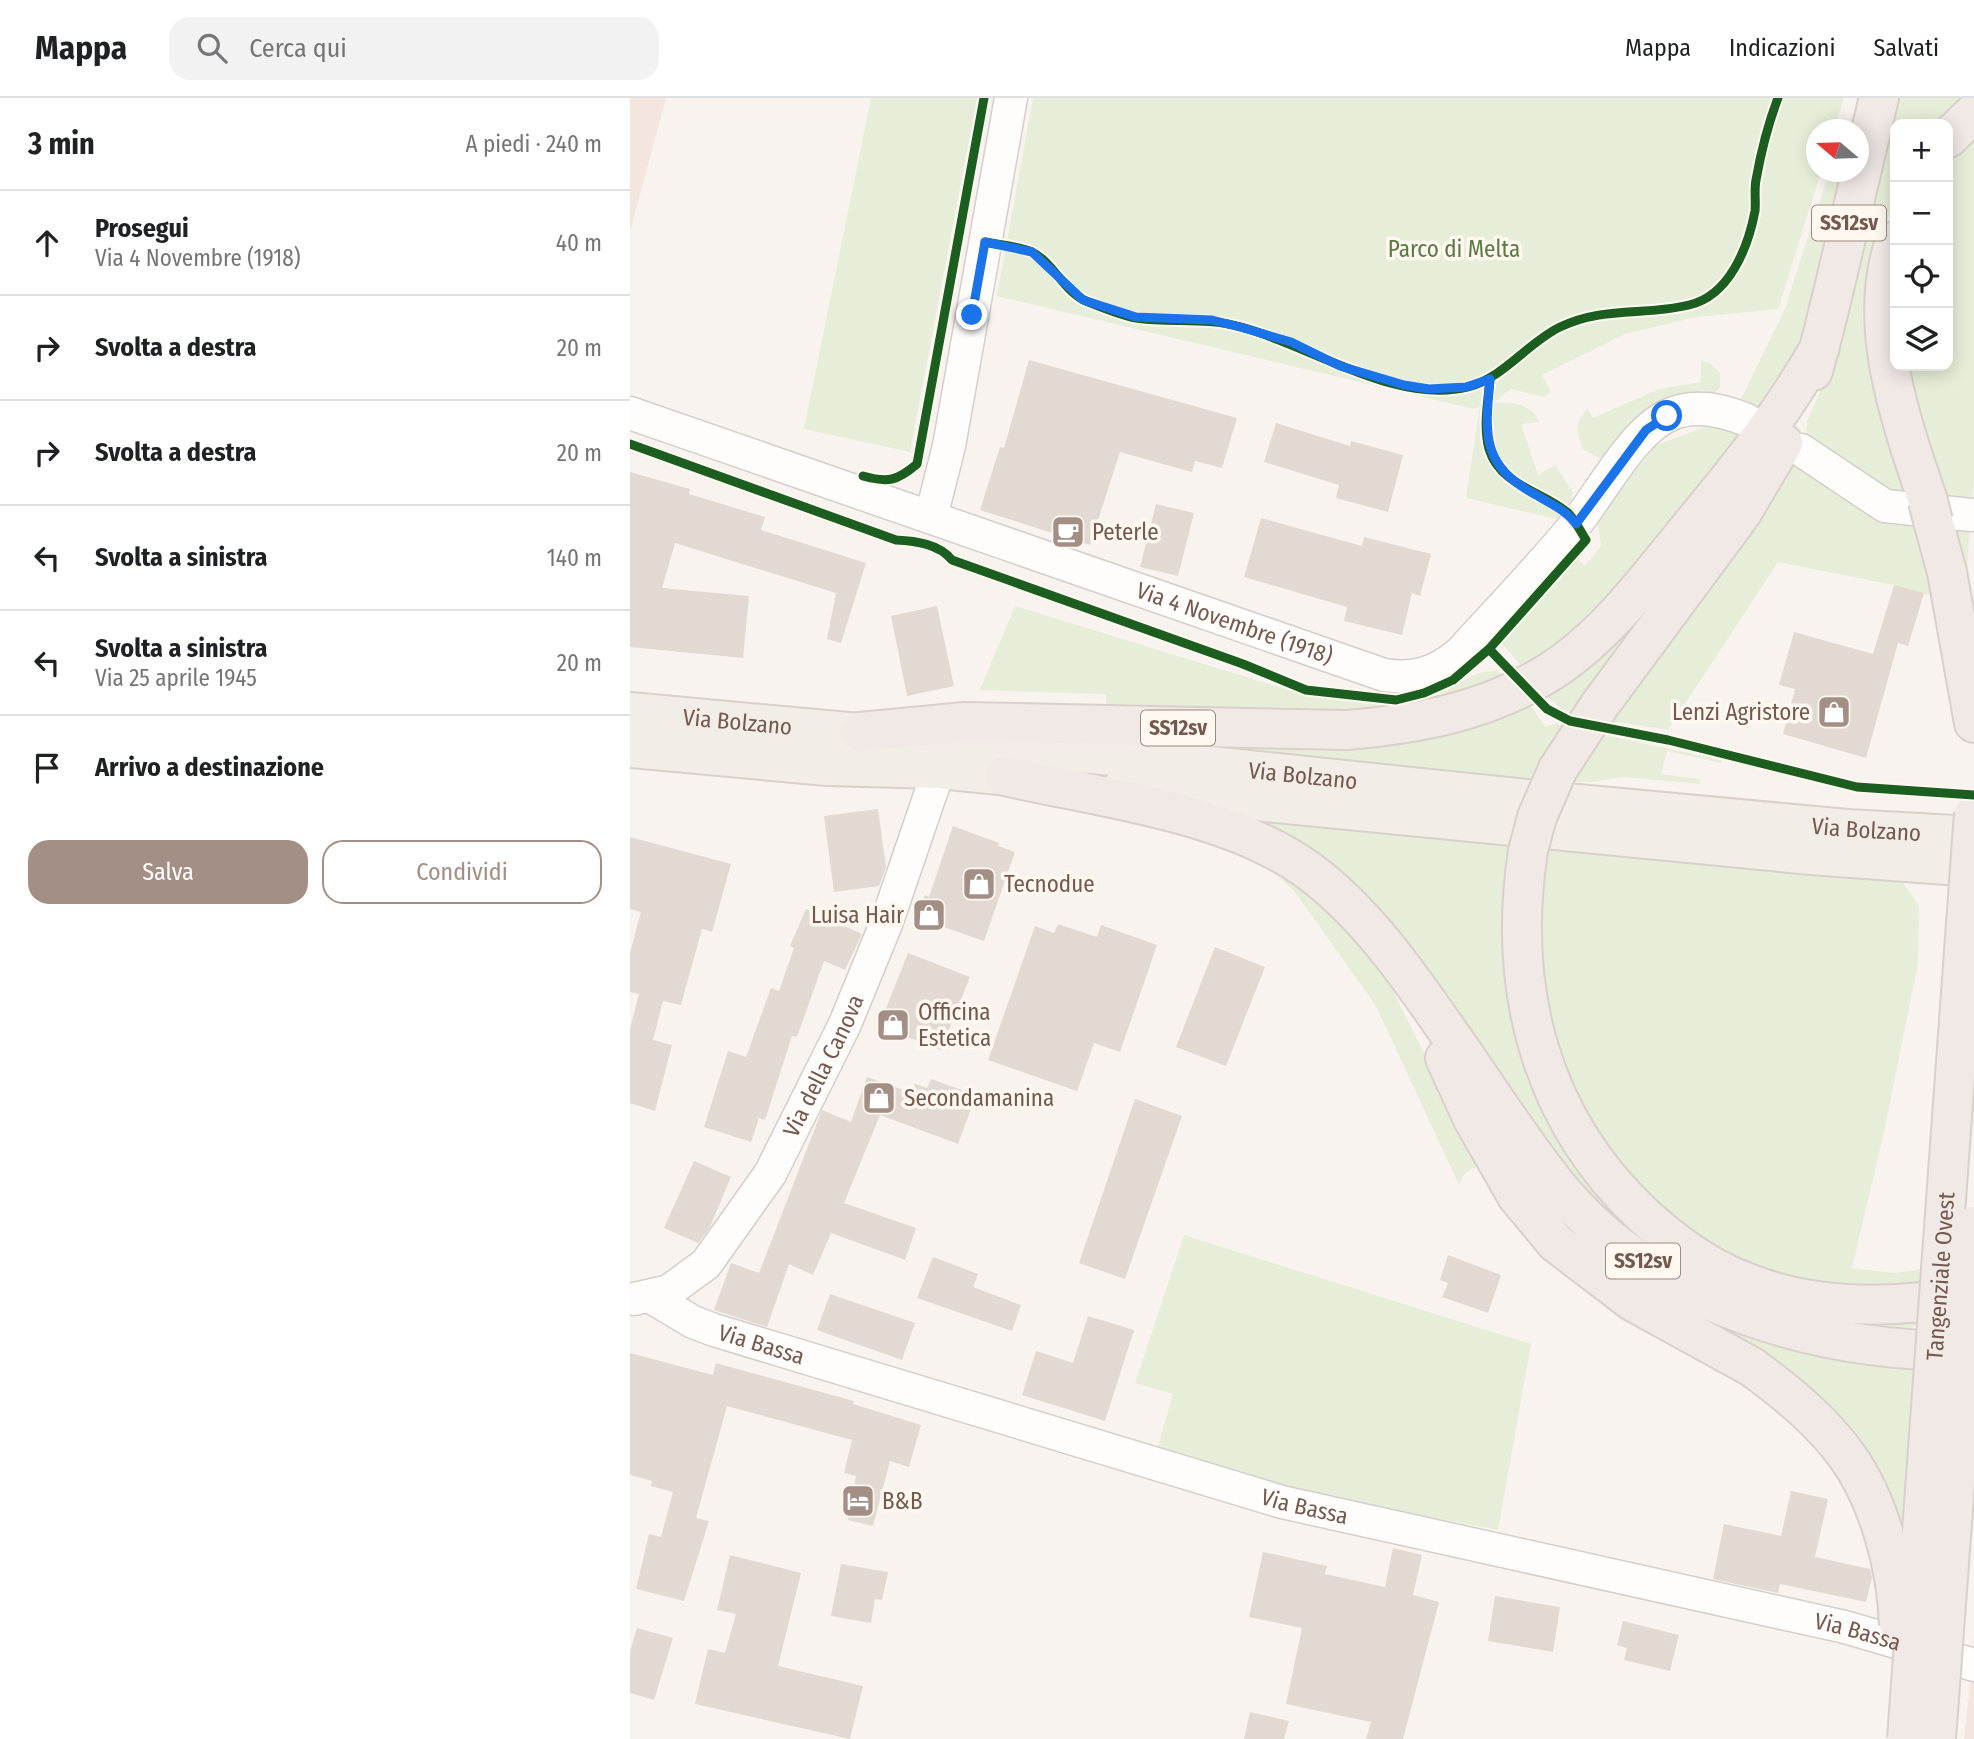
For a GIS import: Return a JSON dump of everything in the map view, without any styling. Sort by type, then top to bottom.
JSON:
[{"type":"highway","name":"SS12sv","points":[[1879,98],[1820,347],[1805,397],[1776,456],[1741,514],[1599,706],[1558,768],[1537,817],[1528,851],[1520,902],[1520,932],[1530,1010],[1540,1057],[1558,1101],[1587,1150],[1628,1201],[1683,1249],[1737,1279],[1813,1300],[1896,1306],[1969,1296]]},
{"type":"highway","points":[[1953,133],[1974,113]]},
{"type":"highway","name":"SS12sv","points":[[1894,245],[1886,304],[1887,363],[1902,426],[1931,511],[1947,572],[1974,723]]},
{"type":"highway","name":"SS12sv","points":[[860,733],[965,722],[1348,730],[1402,725],[1455,714],[1494,701],[1546,674],[1588,641],[1637,593],[1772,426],[1820,347]]},
{"type":"highway","name":"SS12sv","points":[[1005,776],[1186,817],[1247,836],[1276,849],[1335,893],[1422,993],[1560,1188],[1620,1247],[1717,1304],[1768,1324],[1823,1338],[1906,1351],[1974,1351]]},
{"type":"highway","name":"Tangenziale Ovest","points":[[1905,1739],[1974,813]]},
{"type":"highway","name":"SS12sv","points":[[1422,993],[1447,1066],[1473,1119],[1517,1196],[1556,1242],[1632,1301],[1752,1367],[1799,1403],[1848,1456],[1878,1516],[1898,1601],[1905,1739]]},
{"type":"highway","name":"Tangenziale Ovest","points":[[1937,1739],[1974,1226]]},
{"type":"highway","points":[[1906,1351],[1969,1296]]},
{"type":"highway","points":[[1937,1739],[1974,1502]]},
{"type":"main road","name":"Via Bolzano","points":[[630,712],[1848,829],[1974,836]]},
{"type":"main road","name":"Via Bolzano","points":[[630,748],[827,766],[935,783],[1005,776],[1811,855],[1974,867]]},
{"type":"street","points":[[930,517],[948,446],[1011,98]]},
{"type":"street","name":"Via 4 Novembre (1918)","points":[[630,413],[1306,649],[1384,675],[1403,678],[1422,675],[1443,667],[1460,653],[1576,524],[1646,430],[1667,416],[1685,409],[1713,410],[1747,420]]},
{"type":"street","points":[[1801,450],[1885,506],[1971,515]]},
{"type":"street","name":"Via della Canova","points":[[640,1299],[669,1291],[706,1264],[747,1211],[790,1139],[866,974],[935,783]]},
{"type":"street","name":"Via Bassa","points":[[640,1299],[714,1330],[1282,1502],[1845,1627],[1974,1665]]},
{"type":"shaded area","points":[[630,98],[666,98],[630,232]]},
{"type":"shaded area","points":[[1974,1635],[1974,1739],[1964,1739],[1971,1677]]},
{"type":"green space","points":[[871,98],[977,98],[910,452],[804,429]]},
{"type":"green space","name":"Parco di Melta","points":[[1033,98],[1844,98],[1837,119],[1806,119],[1806,182],[1818,182],[1778,309],[1696,317],[1625,334],[1542,375],[1551,392],[1544,397],[1511,389],[1493,403],[1519,405],[1531,410],[1535,415],[1539,422],[1521,424],[1538,475],[1555,465],[1573,492],[1570,507],[1521,480],[1497,453],[1491,404],[1482,406],[1482,438],[1495,469],[1518,492],[1553,509],[1566,520],[1466,498],[1480,406],[1474,409],[997,296]]},
{"type":"green space","points":[[1893,98],[1969,98],[1946,119],[1890,119],[1890,212],[1877,253],[1890,345],[1890,371],[1894,371],[1912,500],[1889,492],[1806,443],[1807,421],[1825,380]]},
{"type":"green space","points":[[1974,125],[1972,505],[1944,503],[1905,371],[1953,371],[1953,148]]},
{"type":"green space","points":[[1826,182],[1844,182],[1812,317],[1787,376],[1614,593],[1576,631],[1523,668],[1501,642],[1577,558],[1585,566],[1601,546],[1597,517],[1657,445],[1711,425],[1740,401],[1785,309]]},
{"type":"green space","points":[[1701,361],[1710,363],[1720,373],[1720,388],[1711,396],[1609,456],[1599,458],[1583,449],[1578,423],[1588,409],[1593,418],[1659,389],[1701,382]]},
{"type":"green space","points":[[1790,454],[1852,504],[1918,520],[1939,598],[1894,585],[1778,562],[1668,730],[1605,720]]},
{"type":"green space","points":[[1749,476],[1575,713],[1561,709],[1544,692]]},
{"type":"green space","points":[[1948,522],[1970,525],[1966,591]]},
{"type":"green space","points":[[1015,606],[1301,694],[1401,705],[1427,699],[1479,673],[1497,670],[1505,678],[1464,696],[1384,714],[1106,712],[1106,694],[980,690]]},
{"type":"green space","points":[[1525,698],[1546,727],[1556,723],[1566,728],[1535,783],[1106,743]]},
{"type":"green space","points":[[1595,733],[1722,760],[1721,763],[1667,751],[1661,774],[1700,779],[1700,784],[1624,777],[1592,782],[1567,782]]},
{"type":"green space","points":[[1252,817],[1516,842],[1507,984],[1662,1245],[1920,1316],[1920,1323],[1897,1336],[1678,1269],[1595,1203]]},
{"type":"green space","points":[[1544,845],[1900,878],[1919,906],[1918,963],[1884,1132],[1852,1268],[1895,1273],[1923,1269],[1922,1289],[1846,1289],[1777,1274],[1749,1264],[1724,1252],[1673,1220],[1592,1137],[1534,990]]},
{"type":"green space","points":[[1240,852],[1307,885],[1378,961],[1438,1081],[1486,1166],[1469,1170],[1459,1185],[1376,1006],[1295,892],[1274,872]]},
{"type":"green space","points":[[1537,1194],[1917,1363],[1902,1544],[1718,1331],[1579,1238]]},
{"type":"green space","points":[[1184,1235],[1531,1344],[1498,1530],[1285,1489],[1157,1450],[1173,1394],[1135,1383]]},
{"type":"building","points":[[1029,360],[1237,418],[1222,468],[1195,461],[1192,472],[1120,452],[1090,545],[980,510],[1000,447],[1004,448]]},
{"type":"building","points":[[1276,423],[1350,446],[1351,441],[1403,455],[1388,512],[1336,498],[1339,485],[1264,462]]},
{"type":"building","points":[[630,472],[690,489],[689,494],[765,517],[761,530],[866,563],[841,643],[827,639],[836,593],[675,543],[662,588],[749,596],[743,658],[630,647]]},
{"type":"building","points":[[1156,504],[1194,513],[1178,576],[1140,567]]},
{"type":"building","points":[[1261,518],[1362,546],[1364,537],[1431,554],[1420,596],[1412,593],[1402,635],[1344,621],[1347,607],[1244,577]]},
{"type":"building","name":"Lenzi Agristore","points":[[1894,585],[1924,593],[1908,646],[1898,643],[1866,758],[1783,734],[1795,689],[1779,685],[1794,632],[1873,654]]},
{"type":"building","points":[[937,606],[954,686],[907,696],[891,616]]},
{"type":"building","points":[[878,809],[886,867],[879,886],[834,892],[824,816]]},
{"type":"building","name":"Tecnodue","points":[[953,826],[999,843],[998,846],[1015,852],[984,941],[917,918],[925,895],[929,897]]},
{"type":"building","points":[[630,837],[731,864],[712,932],[702,929],[681,1005],[663,1001],[653,1040],[672,1045],[655,1111],[630,1103],[630,1028],[639,994],[630,992],[630,953],[641,912],[630,909]]},
{"type":"building","points":[[806,909],[862,934],[845,970],[824,961],[797,1037],[792,1036],[765,1120],[759,1118],[751,1142],[704,1127],[728,1051],[746,1057],[771,988],[779,991],[794,948],[790,946]]},
{"type":"building","points":[[1058,924],[1097,937],[1101,925],[1157,945],[1120,1052],[1094,1043],[1077,1091],[988,1060],[1035,926],[1054,933]]},
{"type":"building","points":[[1215,947],[1265,967],[1226,1066],[1176,1047]]},
{"type":"building","points":[[908,953],[970,977],[941,1050],[879,1026]]},
{"type":"building","points":[[867,1077],[912,1093],[915,1084],[927,1088],[931,1079],[976,1095],[958,1144],[880,1115],[844,1203],[916,1228],[905,1260],[831,1233],[813,1275],[789,1264],[767,1327],[714,1310],[731,1263],[759,1273],[822,1110],[851,1122]]},
{"type":"building","points":[[1135,1099],[1182,1116],[1125,1279],[1079,1263]]},
{"type":"building","points":[[694,1161],[731,1177],[709,1229],[698,1243],[664,1228]]},
{"type":"building","points":[[1448,1255],[1501,1275],[1488,1313],[1442,1297],[1448,1283],[1440,1280]]},
{"type":"building","points":[[933,1257],[978,1274],[973,1287],[1021,1305],[1012,1331],[917,1298]]},
{"type":"building","points":[[830,1294],[915,1323],[902,1360],[817,1330]]},
{"type":"building","points":[[1088,1316],[1134,1330],[1105,1421],[1022,1395],[1036,1351],[1073,1363]]},
{"type":"building","points":[[630,1353],[713,1375],[716,1363],[854,1401],[853,1404],[921,1425],[909,1467],[890,1461],[873,1526],[848,1520],[856,1476],[844,1473],[852,1440],[727,1406],[696,1518],[709,1521],[684,1601],[636,1589],[649,1534],[661,1537],[673,1492],[651,1486],[652,1481],[630,1475]]},
{"type":"building","points":[[1791,1491],[1828,1499],[1815,1557],[1870,1569],[1872,1577],[1866,1602],[1780,1584],[1778,1593],[1713,1579],[1724,1524],[1781,1536]]},
{"type":"building","points":[[1393,1548],[1422,1555],[1413,1595],[1439,1602],[1403,1739],[1366,1739],[1371,1722],[1286,1704],[1302,1628],[1249,1617],[1263,1552],[1327,1566],[1325,1574],[1385,1587]]},
{"type":"building","points":[[730,1555],[801,1573],[778,1666],[863,1686],[850,1739],[695,1704],[708,1649],[725,1653],[736,1614],[717,1610]]},
{"type":"building","points":[[841,1564],[888,1572],[882,1600],[875,1599],[871,1623],[831,1616]]},
{"type":"building","points":[[1495,1596],[1560,1607],[1553,1652],[1488,1641]]},
{"type":"building","points":[[1623,1621],[1679,1635],[1670,1671],[1624,1660],[1627,1648],[1617,1645]]},
{"type":"building","points":[[637,1628],[673,1638],[654,1700],[630,1693],[630,1651]]},
{"type":"building","points":[[1250,1712],[1289,1721],[1284,1739],[1244,1739]]},
{"type":"cycle path","points":[[863,476],[892,479],[917,464],[984,98]]},
{"type":"cycle path","points":[[985,242],[1032,252],[1078,297],[1124,315],[1241,327],[1268,335],[1382,381],[1411,388],[1440,390],[1468,387],[1493,376],[1548,334],[1576,320],[1689,305],[1715,292],[1726,281],[1742,255],[1752,225],[1760,159],[1778,98]]},
{"type":"cycle path","points":[[1489,649],[1586,540],[1568,513],[1512,480],[1502,472],[1495,461],[1489,449],[1486,432],[1490,379]]},
{"type":"cycle path","points":[[630,444],[896,540],[934,547],[952,560],[1243,664],[1306,690],[1396,700],[1424,693],[1453,680],[1489,649],[1547,709],[1570,721],[1668,740],[1857,787],[1974,795]]},
{"type":"place","name":"Peterle","points":[[1068,532]]},
{"type":"place","name":"Lenzi Agristore","points":[[1834,712]]},
{"type":"place","name":"Tecnodue","points":[[979,884]]},
{"type":"place","name":"Luisa Hair","points":[[929,915]]},
{"type":"place","name":"Officina Estetica","points":[[893,1025]]},
{"type":"place","name":"Secondamanina","points":[[879,1098]]},
{"type":"place","name":"B&B","points":[[858,1501]]},
{"type":"route","points":[[972,315],[985,242],[1032,252],[1083,300],[1136,317],[1212,320],[1240,327],[1291,342],[1340,366],[1404,385],[1429,389],[1466,387],[1490,379],[1486,420],[1489,450],[1500,470],[1522,487],[1568,513],[1576,524],[1646,430],[1667,416]]}]
